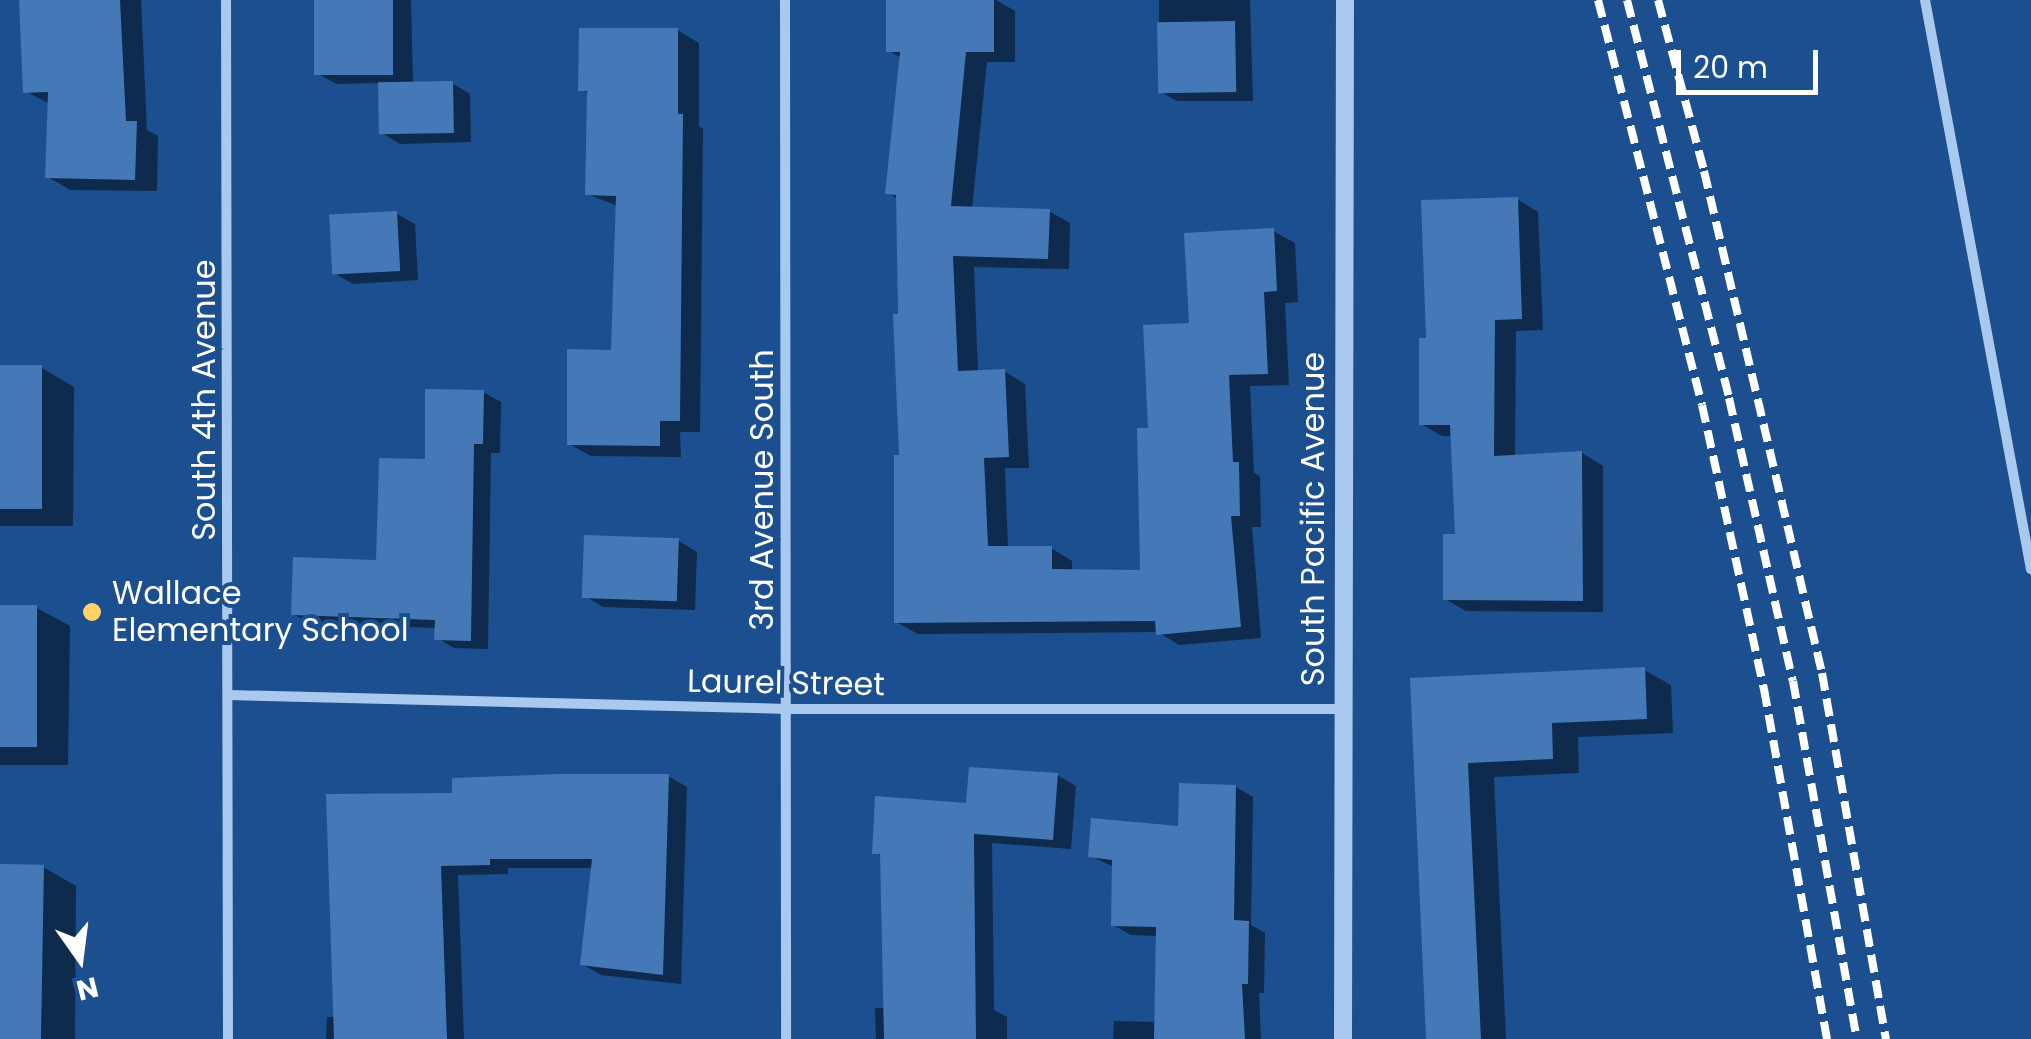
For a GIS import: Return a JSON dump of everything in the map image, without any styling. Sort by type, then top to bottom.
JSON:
[{"type":"street","name":"South 4th Avenue","points":[[226,0],[228,1039]]},
{"type":"street","name":"3rd Avenue South","points":[[785,0],[786,1039]]},
{"type":"street","name":"South Pacific Avenue","points":[[1343,1039],[1345,0]]},
{"type":"street","points":[[1924,0],[2031,569]]},
{"type":"street","name":"Laurel Street","points":[[229,695],[788,709],[1342,710]]},
{"type":"building","points":[[19,0],[120,0],[126,121],[137,121],[135,180],[45,178],[48,92],[23,93]]},
{"type":"building","points":[[314,0],[393,0],[393,75],[314,75]]},
{"type":"building","points":[[886,0],[994,0],[994,52],[966,52],[951,206],[1050,209],[1048,259],[953,256],[958,371],[1005,369],[1009,457],[984,458],[988,546],[1052,546],[1052,569],[1140,570],[1137,428],[1148,428],[1143,325],[1189,323],[1184,233],[1274,228],[1277,291],[1264,292],[1268,374],[1229,375],[1233,462],[1239,462],[1240,516],[1231,516],[1241,627],[1156,635],[1155,621],[894,623],[894,455],[899,455],[893,314],[898,314],[896,195],[885,194],[900,52],[886,52]]},
{"type":"building","points":[[1235,21],[1236,92],[1158,93],[1157,22]]},
{"type":"building","points":[[579,28],[678,28],[678,114],[683,114],[680,421],[660,421],[660,446],[567,445],[567,349],[611,350],[616,196],[585,195],[587,91],[578,91]]},
{"type":"building","points":[[453,81],[454,133],[379,134],[378,82]]},
{"type":"building","points":[[1518,197],[1522,319],[1495,320],[1494,456],[1582,451],[1583,601],[1443,600],[1443,534],[1455,534],[1450,425],[1419,425],[1419,338],[1426,338],[1421,200]]},
{"type":"building","points":[[397,211],[400,271],[332,274],[329,215]]},
{"type":"building","points":[[0,365],[42,365],[42,509],[0,509]]},
{"type":"building","points":[[425,389],[484,390],[483,444],[474,444],[471,641],[434,640],[435,620],[291,615],[293,557],[376,560],[379,458],[425,459]]},
{"type":"building","points":[[584,535],[679,538],[677,601],[582,598]]},
{"type":"building","points":[[0,605],[37,605],[37,747],[0,747]]},
{"type":"building","points":[[1645,667],[1647,719],[1552,723],[1553,759],[1468,763],[1481,1039],[1426,1039],[1410,678]]},
{"type":"building","points":[[969,767],[1058,773],[1053,840],[974,834],[976,1039],[884,1039],[880,854],[872,854],[875,796],[966,803]]},
{"type":"building","points":[[669,774],[663,975],[580,965],[592,859],[490,859],[490,865],[441,866],[447,1039],[334,1039],[326,794],[452,793],[452,778]]},
{"type":"building","points":[[1179,783],[1236,785],[1234,920],[1249,921],[1248,984],[1242,984],[1245,1039],[1154,1039],[1156,927],[1111,926],[1112,860],[1088,857],[1091,818],[1178,826]]},
{"type":"building","points":[[0,864],[44,865],[41,1039],[0,1039]]},
{"type":"railway","points":[[1598,0],[1702,405],[1764,689],[1827,1039]]},
{"type":"railway","points":[[1627,0],[1729,398],[1793,681],[1857,1039]]},
{"type":"railway","points":[[1658,0],[1704,171],[1822,673],[1886,1039]]},
{"type":"place","name":"Wallace Elementary School","points":[[92,612]]}]
